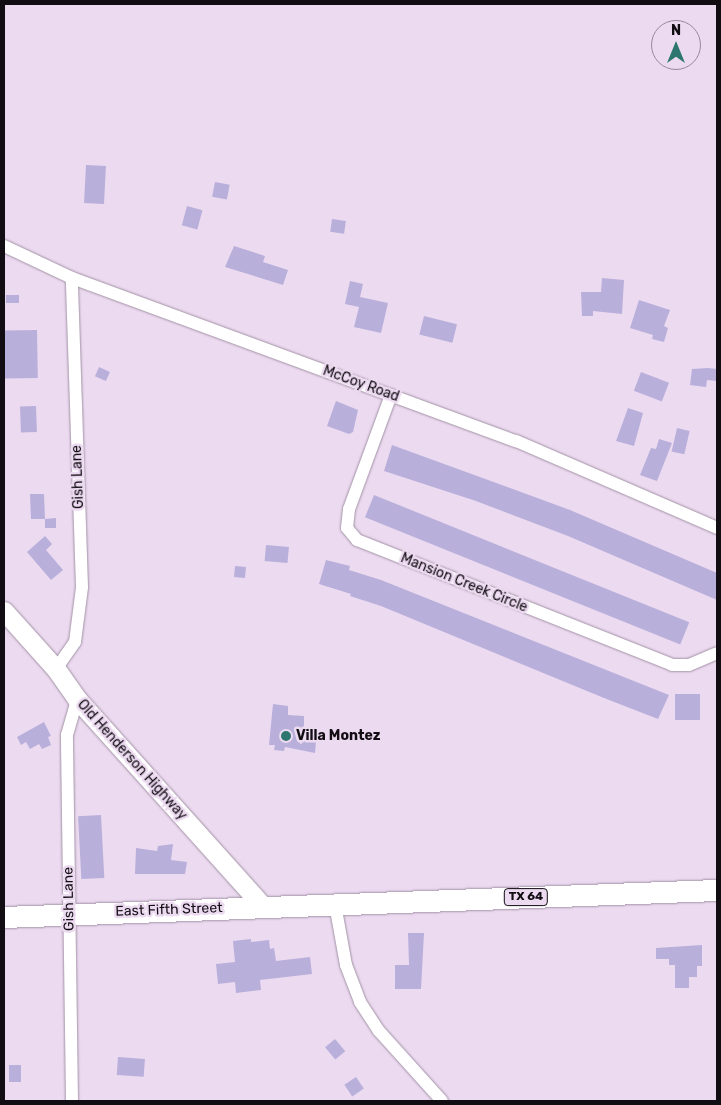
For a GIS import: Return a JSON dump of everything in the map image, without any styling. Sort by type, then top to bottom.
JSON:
[{"type":"main road","name":"Old Henderson Highway","points":[[4,611],[56,669],[78,699],[263,906]]},
{"type":"main road","name":"TX 64","points":[[334,904],[717,890]]},
{"type":"main road","name":"East Fifth Street","points":[[4,917],[334,904]]},
{"type":"street","name":"McCoy Road","points":[[4,246],[72,278],[516,441],[717,528]]},
{"type":"street","name":"Gish Lane","points":[[56,669],[75,642],[82,587],[72,278]]},
{"type":"street","name":"Mansion Creek Circle","points":[[391,395],[349,509],[347,528],[357,540],[672,666],[689,666],[717,653]]},
{"type":"street","name":"Gish Lane","points":[[72,1101],[67,735],[78,699]]},
{"type":"street","points":[[334,904],[346,965],[360,1002],[379,1031],[442,1101]]},
{"type":"building","points":[[86,165],[106,166],[104,204],[84,203]]},
{"type":"building","points":[[215,182],[230,185],[227,200],[212,197]]},
{"type":"building","points":[[187,206],[202,210],[197,229],[182,225]]},
{"type":"building","points":[[332,219],[346,221],[344,234],[330,232]]},
{"type":"building","points":[[234,246],[265,256],[263,262],[288,270],[283,285],[225,267]]},
{"type":"building","points":[[602,278],[624,280],[622,314],[593,311],[593,316],[582,316],[581,292],[601,292]]},
{"type":"building","points":[[350,281],[363,284],[360,297],[388,303],[381,333],[354,327],[359,307],[345,304]]},
{"type":"building","points":[[6,295],[19,295],[19,303],[6,303]]},
{"type":"building","points":[[639,300],[670,310],[664,326],[668,328],[664,342],[652,339],[653,335],[630,328]]},
{"type":"building","points":[[424,316],[457,324],[452,343],[419,334]]},
{"type":"building","points":[[37,330],[38,378],[5,379],[4,331]]},
{"type":"building","points":[[99,367],[110,372],[106,381],[95,376]]},
{"type":"building","points":[[692,369],[717,369],[717,381],[707,380],[706,387],[690,385]]},
{"type":"building","points":[[641,372],[669,383],[662,401],[634,391]]},
{"type":"building","points":[[336,401],[358,410],[353,432],[349,434],[327,426]]},
{"type":"building","points":[[36,406],[37,432],[21,433],[20,407]]},
{"type":"building","points":[[628,408],[643,413],[634,446],[616,441]]},
{"type":"building","points":[[677,428],[690,431],[684,454],[672,451]]},
{"type":"building","points":[[659,439],[672,443],[657,481],[640,475],[651,448],[656,449]]},
{"type":"building","points":[[392,445],[570,510],[717,573],[717,600],[568,536],[476,501],[384,471]]},
{"type":"building","points":[[30,494],[44,494],[45,519],[31,519]]},
{"type":"building","points":[[374,495],[689,622],[680,645],[365,517]]},
{"type":"building","points":[[56,518],[56,528],[45,528],[45,519]]},
{"type":"building","points":[[45,536],[52,544],[46,550],[63,570],[51,580],[27,552]]},
{"type":"building","points":[[266,545],[289,547],[288,563],[265,561]]},
{"type":"building","points":[[326,560],[350,566],[349,570],[381,580],[669,695],[658,719],[604,698],[381,606],[350,596],[351,594],[319,584]]},
{"type":"building","points":[[235,566],[246,567],[245,578],[234,577]]},
{"type":"building","points":[[675,694],[700,694],[700,720],[675,720]]},
{"type":"building","points":[[273,704],[288,706],[288,715],[304,716],[304,728],[317,730],[315,753],[285,747],[284,751],[274,750],[275,745],[269,745]]},
{"type":"building","points":[[44,722],[51,736],[48,737],[51,745],[42,749],[39,744],[30,749],[26,742],[21,745],[17,737]]},
{"type":"building","points":[[101,815],[104,878],[81,879],[78,816]]},
{"type":"building","points":[[173,844],[171,860],[187,862],[185,874],[135,874],[136,848],[157,851],[158,846]]},
{"type":"building","points":[[408,933],[424,933],[421,989],[395,989],[395,965],[409,965]]},
{"type":"building","points":[[251,939],[251,942],[269,940],[270,949],[274,948],[276,961],[310,957],[312,974],[260,980],[261,990],[236,993],[235,982],[218,984],[216,964],[235,962],[233,941]]},
{"type":"building","points":[[702,945],[702,966],[697,966],[697,977],[689,977],[689,988],[675,988],[675,965],[669,965],[669,959],[656,959],[656,948]]},
{"type":"building","points":[[335,1039],[345,1051],[335,1060],[325,1047]]},
{"type":"building","points":[[118,1057],[145,1059],[144,1077],[117,1075]]},
{"type":"building","points":[[9,1065],[21,1065],[21,1082],[9,1082]]},
{"type":"building","points":[[356,1077],[364,1089],[352,1096],[344,1085]]},
{"type":"place","name":"Villa Montez","points":[[286,736]]}]
